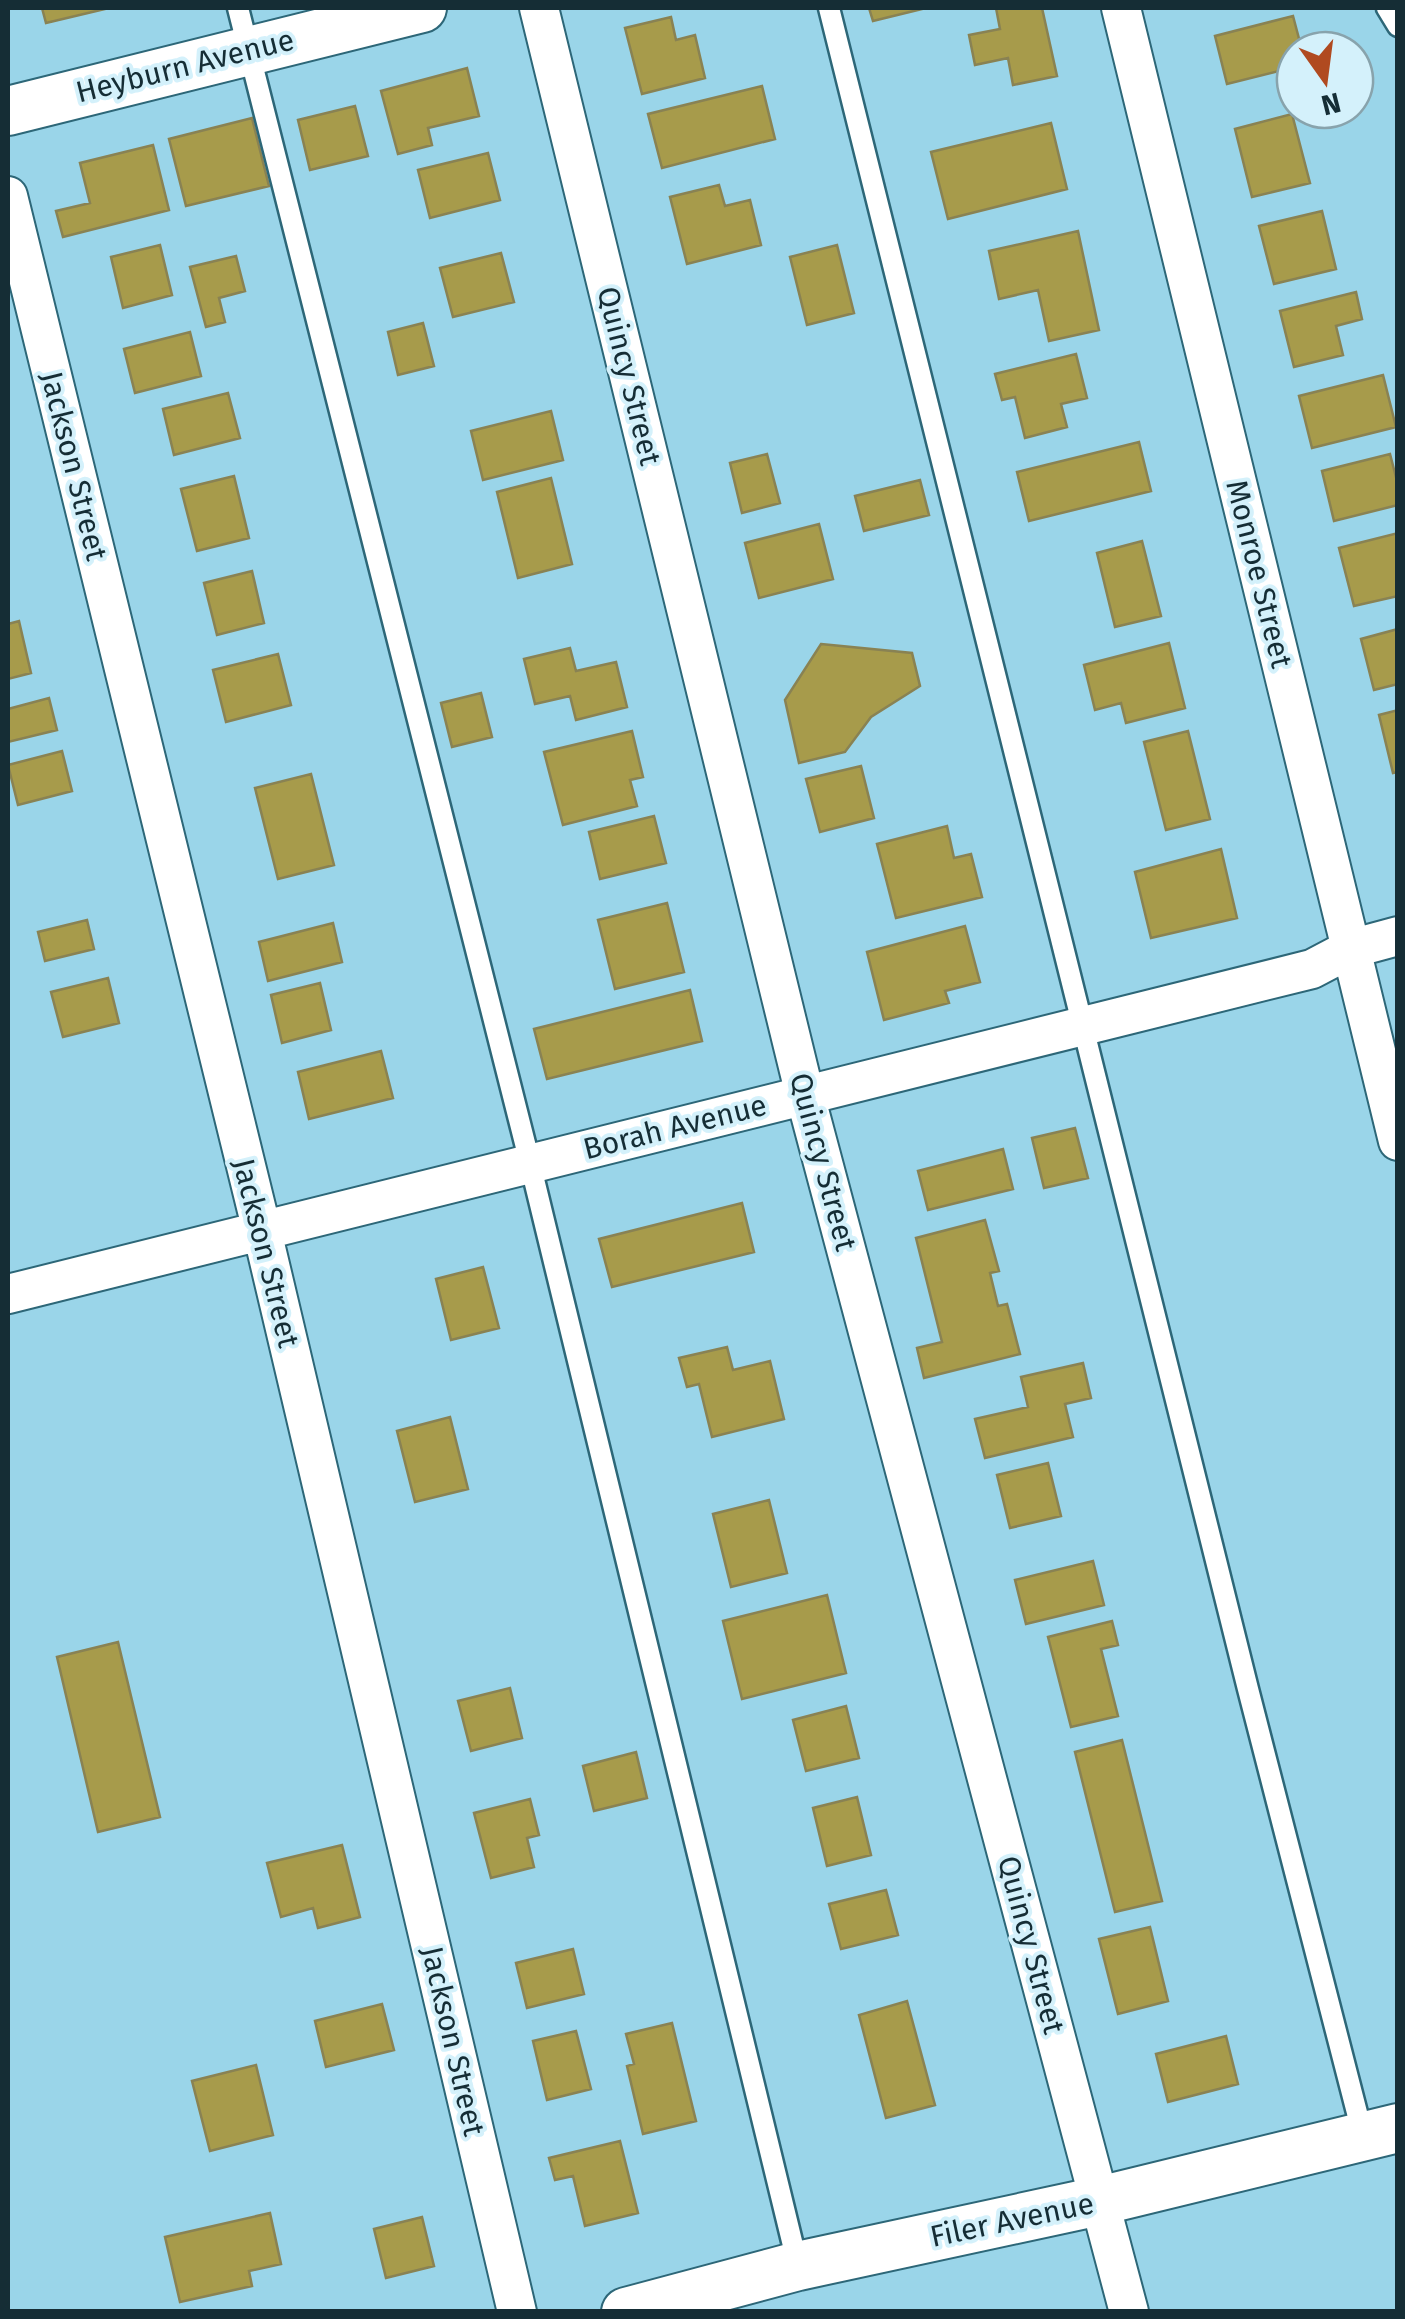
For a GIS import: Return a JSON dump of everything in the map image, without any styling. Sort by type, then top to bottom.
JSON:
[{"type":"street","name":"Heyburn Avenue","points":[[8,112],[243,28],[422,8]]},
{"type":"street","name":"Quincy Street","points":[[538,8],[804,1094],[1129,2312]]},
{"type":"street","name":"Monroe Street","points":[[1121,8],[1398,1141]]},
{"type":"street","name":"Jackson Street","points":[[8,196],[262,1230],[517,2312]]},
{"type":"street","name":"Borah Avenue","points":[[8,1294],[1312,968],[1350,949],[1398,936]]},
{"type":"street","name":"Filer Avenue","points":[[626,2312],[798,2266],[1099,2201],[1380,2132]]},
{"type":"lane","points":[[829,8],[1248,1690],[1380,2132]]},
{"type":"lane","points":[[1387,8],[1398,26]]},
{"type":"lane","points":[[243,28],[530,1163],[798,2266]]},
{"type":"building","points":[[42,8],[109,8],[46,23]]},
{"type":"building","points":[[869,8],[926,8],[873,21]]},
{"type":"building","points":[[996,8],[1042,8],[1057,76],[1013,85],[1008,58],[975,65],[969,35],[1000,29]]},
{"type":"building","points":[[1293,16],[1297,30],[1275,30],[1275,72],[1227,84],[1215,36]]},
{"type":"building","points":[[671,17],[676,40],[695,35],[705,78],[642,94],[625,28]]},
{"type":"building","points":[[467,68],[479,116],[428,128],[432,145],[398,154],[381,91]]},
{"type":"building","points":[[762,86],[775,139],[662,168],[648,114]]},
{"type":"building","points":[[355,106],[368,156],[310,170],[298,120]]},
{"type":"building","points":[[252,118],[269,186],[186,206],[169,139]]},
{"type":"building","points":[[1275,118],[1275,130],[1296,130],[1310,183],[1252,197],[1235,129]]},
{"type":"building","points":[[1051,123],[1067,189],[948,219],[931,152]]},
{"type":"building","points":[[153,145],[169,210],[63,237],[56,211],[90,203],[80,163]]},
{"type":"building","points":[[488,153],[500,200],[430,218],[418,170]]},
{"type":"building","points":[[719,185],[725,206],[750,200],[761,245],[687,264],[670,197]]},
{"type":"building","points":[[1322,211],[1336,269],[1274,284],[1259,226]]},
{"type":"building","points":[[1078,231],[1099,330],[1049,341],[1038,290],[999,299],[989,251]]},
{"type":"building","points":[[160,245],[172,295],[123,308],[111,257]]},
{"type":"building","points":[[837,245],[854,313],[807,325],[790,257]]},
{"type":"building","points":[[501,253],[514,302],[453,317],[440,268]]},
{"type":"building","points":[[236,256],[245,291],[219,298],[225,322],[206,327],[190,267]]},
{"type":"building","points":[[1356,292],[1362,319],[1336,326],[1343,355],[1294,367],[1280,311]]},
{"type":"building","points":[[423,323],[434,366],[398,375],[388,332]]},
{"type":"building","points":[[190,332],[201,376],[135,393],[124,349]]},
{"type":"building","points":[[1076,354],[1087,398],[1061,404],[1067,427],[1025,438],[1015,397],[1002,400],[995,374]]},
{"type":"building","points":[[1383,375],[1396,427],[1312,448],[1299,396]]},
{"type":"building","points":[[228,393],[240,438],[174,455],[163,409]]},
{"type":"building","points":[[551,411],[563,460],[483,480],[471,431]]},
{"type":"building","points":[[1139,442],[1151,491],[1029,521],[1017,472]]},
{"type":"building","points":[[767,454],[780,503],[742,513],[730,463]]},
{"type":"building","points":[[1390,454],[1398,485],[1398,505],[1334,521],[1322,471]]},
{"type":"building","points":[[234,476],[249,538],[197,551],[181,489]]},
{"type":"building","points":[[551,478],[572,564],[518,578],[497,492]]},
{"type":"building","points":[[920,480],[929,515],[864,531],[855,496]]},
{"type":"building","points":[[819,524],[833,579],[759,598],[745,543]]},
{"type":"building","points":[[1398,533],[1398,596],[1354,606],[1339,548]]},
{"type":"building","points":[[1142,541],[1161,616],[1115,627],[1097,553]]},
{"type":"building","points":[[252,571],[264,623],[217,635],[204,583]]},
{"type":"building","points":[[19,621],[31,673],[8,679],[8,624]]},
{"type":"building","points":[[1398,629],[1398,684],[1374,690],[1361,639]]},
{"type":"building","points":[[1169,643],[1185,708],[1126,723],[1121,703],[1095,710],[1084,665]]},
{"type":"building","points":[[821,644],[912,653],[920,686],[871,717],[845,752],[799,763],[785,700]]},
{"type":"building","points":[[570,648],[576,671],[616,662],[627,707],[576,720],[570,696],[535,704],[524,659]]},
{"type":"building","points":[[278,654],[291,705],[226,722],[213,670]]},
{"type":"building","points":[[481,693],[492,737],[452,747],[441,703]]},
{"type":"building","points":[[49,698],[57,730],[8,742],[8,709]]},
{"type":"building","points":[[1398,710],[1398,772],[1393,773],[1379,715]]},
{"type":"building","points":[[632,731],[643,777],[630,780],[637,806],[563,825],[544,752]]},
{"type":"building","points":[[1188,731],[1210,819],[1166,830],[1144,742]]},
{"type":"building","points":[[62,751],[72,791],[18,805],[8,765]]},
{"type":"building","points":[[861,766],[874,818],[820,832],[806,779]]},
{"type":"building","points":[[311,774],[334,865],[278,879],[255,788]]},
{"type":"building","points":[[654,816],[666,863],[600,879],[589,832]]},
{"type":"building","points":[[947,826],[954,858],[971,854],[982,897],[896,918],[877,844]]},
{"type":"building","points":[[1221,849],[1237,918],[1151,938],[1135,872]]},
{"type":"building","points":[[667,903],[684,972],[615,989],[598,920]]},
{"type":"building","points":[[87,920],[94,949],[45,961],[38,932]]},
{"type":"building","points":[[333,923],[342,962],[268,981],[259,942]]},
{"type":"building","points":[[965,926],[980,982],[945,991],[949,1003],[884,1020],[867,952]]},
{"type":"building","points":[[108,978],[119,1023],[63,1037],[51,992]]},
{"type":"building","points":[[320,983],[331,1030],[282,1043],[271,995]]},
{"type":"building","points":[[690,990],[702,1041],[547,1079],[534,1029]]},
{"type":"building","points":[[381,1051],[393,1098],[309,1119],[298,1072]]},
{"type":"building","points":[[1075,1128],[1088,1178],[1044,1188],[1032,1138]]},
{"type":"building","points":[[1003,1149],[1013,1189],[928,1210],[918,1171]]},
{"type":"building","points":[[742,1203],[754,1252],[612,1287],[599,1239]]},
{"type":"building","points":[[985,1220],[999,1271],[990,1273],[998,1306],[1007,1304],[1020,1354],[924,1378],[917,1348],[942,1342],[916,1238]]},
{"type":"building","points":[[483,1267],[499,1328],[451,1340],[436,1279]]},
{"type":"building","points":[[727,1347],[733,1370],[770,1361],[784,1419],[712,1437],[699,1384],[687,1387],[679,1358]]},
{"type":"building","points":[[1083,1363],[1091,1398],[1065,1404],[1073,1437],[985,1458],[975,1419],[1028,1407],[1021,1377]]},
{"type":"building","points":[[450,1417],[468,1489],[415,1502],[397,1431]]},
{"type":"building","points":[[1048,1463],[1061,1516],[1010,1528],[997,1475]]},
{"type":"building","points":[[769,1500],[787,1573],[731,1587],[713,1514]]},
{"type":"building","points":[[1093,1561],[1104,1605],[1026,1624],[1015,1580]]},
{"type":"building","points":[[827,1595],[846,1673],[742,1699],[723,1621]]},
{"type":"building","points":[[1112,1621],[1118,1645],[1101,1649],[1118,1716],[1071,1727],[1048,1637]]},
{"type":"building","points":[[118,1642],[160,1817],[98,1832],[57,1657]]},
{"type":"building","points":[[510,1688],[522,1738],[471,1751],[458,1701]]},
{"type":"building","points":[[846,1706],[859,1758],[806,1771],[793,1720]]},
{"type":"building","points":[[1122,1740],[1162,1901],[1115,1912],[1075,1752]]},
{"type":"building","points":[[636,1752],[647,1798],[594,1811],[583,1766]]},
{"type":"building","points":[[857,1797],[871,1855],[827,1866],[813,1808]]},
{"type":"building","points":[[530,1799],[539,1835],[527,1838],[534,1867],[491,1878],[474,1813]]},
{"type":"building","points":[[342,1845],[360,1917],[318,1928],[313,1908],[281,1917],[267,1863]]},
{"type":"building","points":[[886,1890],[898,1935],[841,1949],[829,1904]]},
{"type":"building","points":[[1150,1927],[1168,2001],[1118,2014],[1099,1939]]},
{"type":"building","points":[[573,1949],[584,1994],[527,2008],[516,1963]]},
{"type":"building","points":[[907,2001],[935,2105],[886,2118],[859,2015]]},
{"type":"building","points":[[382,2004],[394,2050],[326,2067],[315,2021]]},
{"type":"building","points":[[672,2023],[696,2121],[643,2134],[627,2066],[634,2064],[626,2034]]},
{"type":"building","points":[[576,2031],[591,2089],[547,2100],[533,2041]]},
{"type":"building","points":[[1226,2036],[1238,2084],[1168,2102],[1156,2054]]},
{"type":"building","points":[[256,2065],[273,2135],[210,2151],[192,2081]]},
{"type":"building","points":[[620,2141],[638,2213],[585,2226],[573,2176],[555,2180],[549,2158]]},
{"type":"building","points":[[270,2213],[281,2264],[249,2271],[252,2286],[180,2302],[165,2237]]},
{"type":"building","points":[[422,2217],[434,2266],[386,2278],[374,2229]]}]
